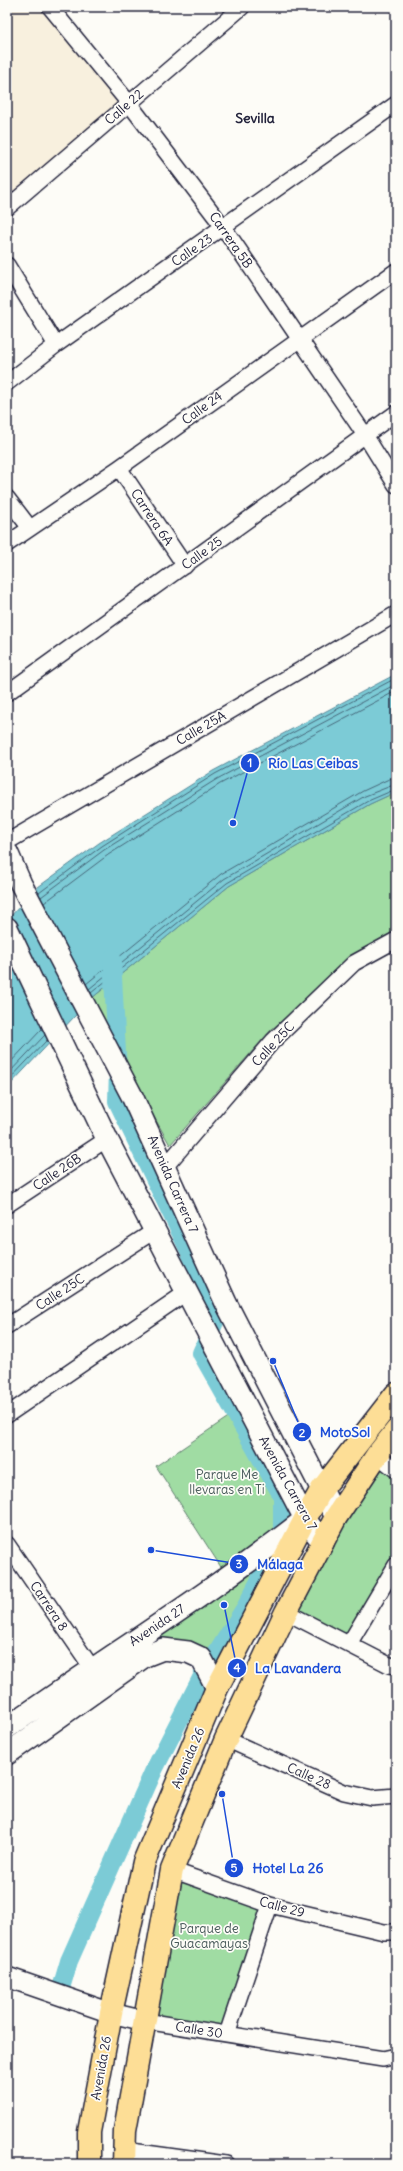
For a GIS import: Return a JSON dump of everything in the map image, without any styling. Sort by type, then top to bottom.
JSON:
[{"type":"main road","name":"Avenida Carrera 7","points":[[7,852],[21,884],[132,1096],[166,1167],[226,1303],[336,1517]]},
{"type":"main road","name":"Avenida Carrera 7","points":[[7,928],[107,1139],[154,1232],[187,1292],[305,1519],[323,1543]]},
{"type":"main road","name":"Avenida 26","points":[[89,2164],[89,2132],[111,2013],[144,1862],[217,1688],[305,1519],[322,1489],[396,1394]]},
{"type":"main road","points":[[124,2157],[125,2130],[172,1870],[226,1739],[286,1612],[336,1517],[377,1455],[396,1431]]},
{"type":"main road","name":"Avenida 27","points":[[7,1728],[92,1668],[228,1578],[305,1519]]},
{"type":"main road","name":"Avenida 27","points":[[7,1754],[145,1656],[163,1649],[177,1649],[188,1652],[204,1663],[217,1688]]},
{"type":"street","name":"Carrera 5B","points":[[50,7],[128,102],[224,228],[365,435],[396,485]]},
{"type":"street","name":"Calle 22","points":[[7,208],[128,102],[242,7]]},
{"type":"street","name":"Calle 23","points":[[7,383],[56,345],[224,228],[396,104]]},
{"type":"street","points":[[7,265],[56,345]]},
{"type":"street","name":"Calle 24","points":[[7,544],[119,468],[396,271]]},
{"type":"street","name":"Calle 25","points":[[7,693],[396,413]]},
{"type":"street","name":"Carrera 6A","points":[[119,468],[185,566]]},
{"type":"street","points":[[7,498],[30,528]]},
{"type":"street","name":"Calle 25A","points":[[7,842],[396,614]]},
{"type":"street","name":"Calle 25C","points":[[166,1167],[273,1041],[354,963],[396,940]]},
{"type":"street","name":"Calle 26B","points":[[7,1205],[107,1139]]},
{"type":"street","name":"Calle 25C","points":[[7,1326],[154,1232]]},
{"type":"street","points":[[7,1415],[187,1292]]},
{"type":"street","points":[[377,1455],[396,1470]]},
{"type":"street","name":"Carrera 8","points":[[8,1548],[92,1668]]},
{"type":"street","points":[[349,1644],[396,1565]]},
{"type":"street","points":[[286,1612],[389,1666],[396,1666]]},
{"type":"street","name":"Calle 28","points":[[226,1739],[344,1792],[372,1798],[396,1796]]},
{"type":"street","name":"Calle 29","points":[[172,1870],[270,1906],[384,1932],[396,1932]]},
{"type":"street","points":[[227,2034],[270,1906]]},
{"type":"street","name":"Calle 30","points":[[7,1977],[111,2013],[145,2021],[383,2059],[396,2056]]},
{"type":"street","points":[[124,2157],[226,2164]]},
{"type":"shaded area","points":[[7,7],[50,7],[128,102],[7,205]]},
{"type":"green space","points":[[396,792],[396,933],[369,945],[270,1031],[170,1145],[145,1101],[92,998],[229,886],[370,804]]},
{"type":"green space","name":"Parque Me llevaras en Ti","points":[[246,1405],[305,1519],[255,1559],[275,1576],[217,1688],[172,1644],[148,1632],[228,1578],[156,1466]]},
{"type":"green space","points":[[377,1455],[396,1470],[396,1565],[349,1644],[287,1612]]},
{"type":"green space","name":"Parque de Guacamayas","points":[[172,1870],[270,1905],[227,2034],[145,2021]]},
{"type":"water","points":[[396,674],[396,792],[370,804],[229,886],[92,998],[7,1088],[7,920],[38,887],[99,843],[213,771]]},
{"type":"waterway","points":[[46,1991],[59,1995],[69,1961],[154,1770],[201,1678],[246,1606],[282,1537],[282,1496],[201,1353],[219,1313],[117,1101],[118,1071],[112,958]]},
{"type":"place","name":"Río Las Ceibas","points":[[233,823]]},
{"type":"place","name":"MotoSol","points":[[273,1361]]},
{"type":"place","name":"Málaga","points":[[151,1550]]},
{"type":"place","name":"La Lavandera","points":[[224,1605]]},
{"type":"place","name":"Hotel La 26","points":[[222,1794]]},
{"type":"district","name":"Sevilla","points":[[255,118]]}]
